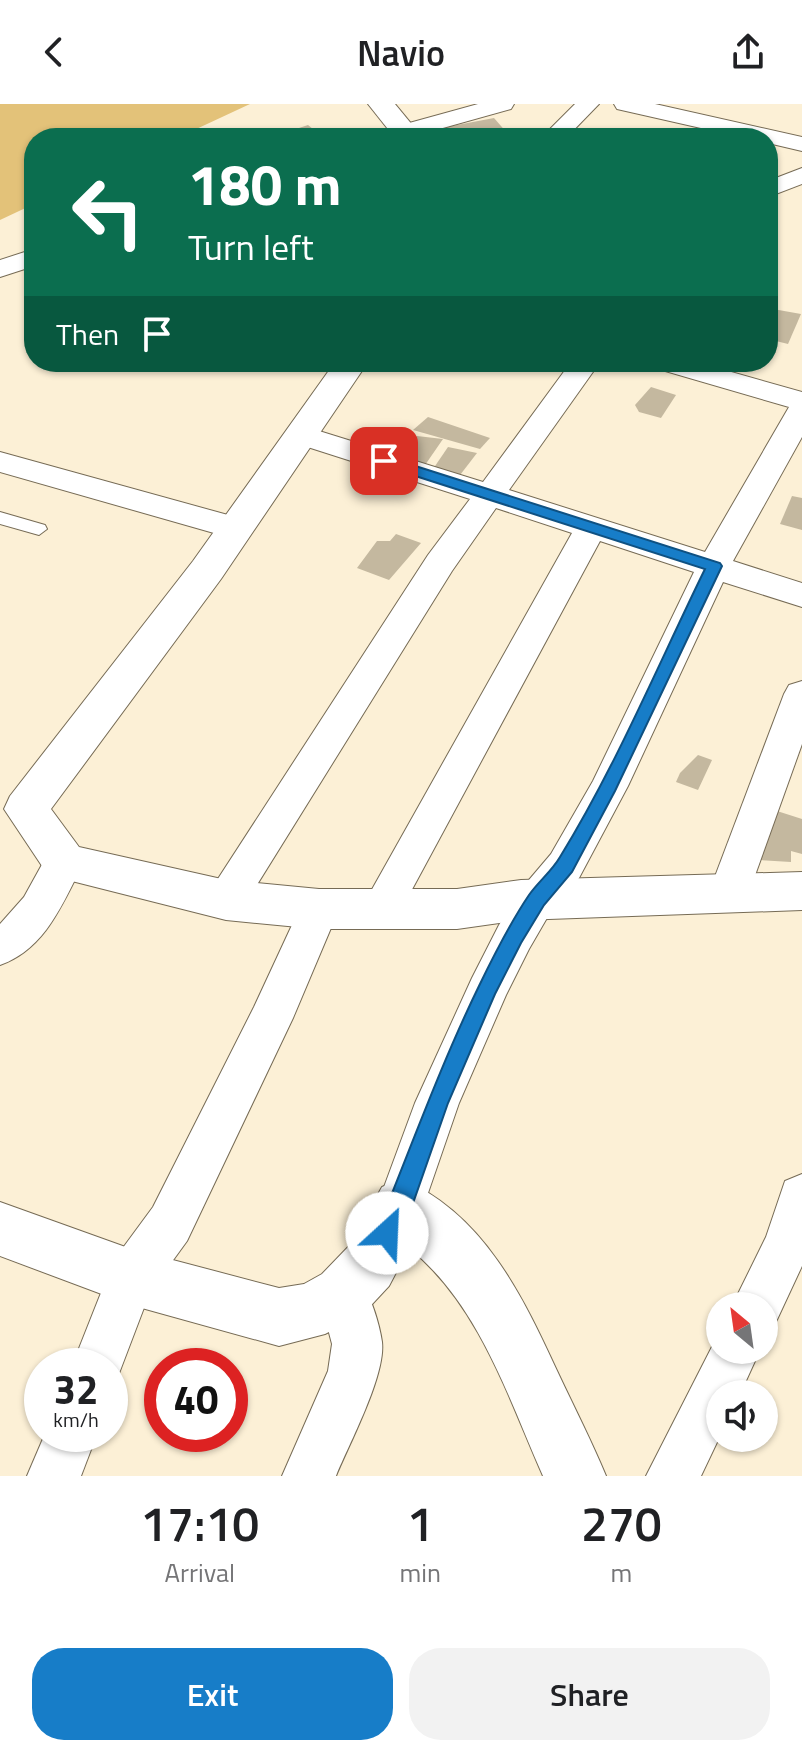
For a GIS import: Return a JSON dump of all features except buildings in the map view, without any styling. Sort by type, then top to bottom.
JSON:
[{"type":"main road","points":[[381,104],[394,128]]},
{"type":"main road","points":[[345,372],[207,570],[13,807],[64,862],[226,900],[319,909],[457,909],[537,899],[802,891]]},
{"type":"main road","points":[[0,1229],[131,1277],[279,1317],[326,1307],[344,1295],[374,1260],[401,1206],[450,1245],[500,1313],[575,1476]]},
{"type":"street","points":[[424,128],[503,104]]},
{"type":"street","points":[[563,128],[588,104]]},
{"type":"street","points":[[625,104],[731,128]]},
{"type":"street","points":[[778,139],[802,144]]},
{"type":"street","points":[[778,186],[802,175]]},
{"type":"street","points":[[0,269],[24,261]]},
{"type":"street","points":[[226,900],[440,563],[579,372]]},
{"type":"street","points":[[700,372],[802,401]]},
{"type":"street","points":[[401,1206],[437,1103],[514,937],[537,899],[565,866],[609,786],[714,566],[802,410]]},
{"type":"street","points":[[303,435],[802,595]]},
{"type":"street","points":[[0,462],[235,528]]},
{"type":"street","points":[[381,909],[592,526]]},
{"type":"street","points":[[728,895],[802,694]]},
{"type":"street","points":[[0,947],[21,932],[32,918],[64,862]]},
{"type":"street","points":[[104,1348],[131,1277],[170,1224],[271,1018],[319,909]]},
{"type":"street","points":[[766,1292],[794,1248],[802,1197]]},
{"type":"street","points":[[309,1476],[353,1373],[357,1344],[355,1326],[344,1295]]},
{"type":"street","points":[[673,1476],[728,1364]]},
{"type":"street","points":[[54,1476],[64,1452]]},
{"type":"lane","points":[[0,518],[39,529]]},
{"type":"shaded area","points":[[0,104],[250,104],[198,128],[24,128],[24,209],[0,220]]},
{"type":"route","points":[[384,461],[714,566],[609,786],[565,866],[537,899],[514,937],[487,991],[437,1103],[401,1206],[387,1233]]}]
